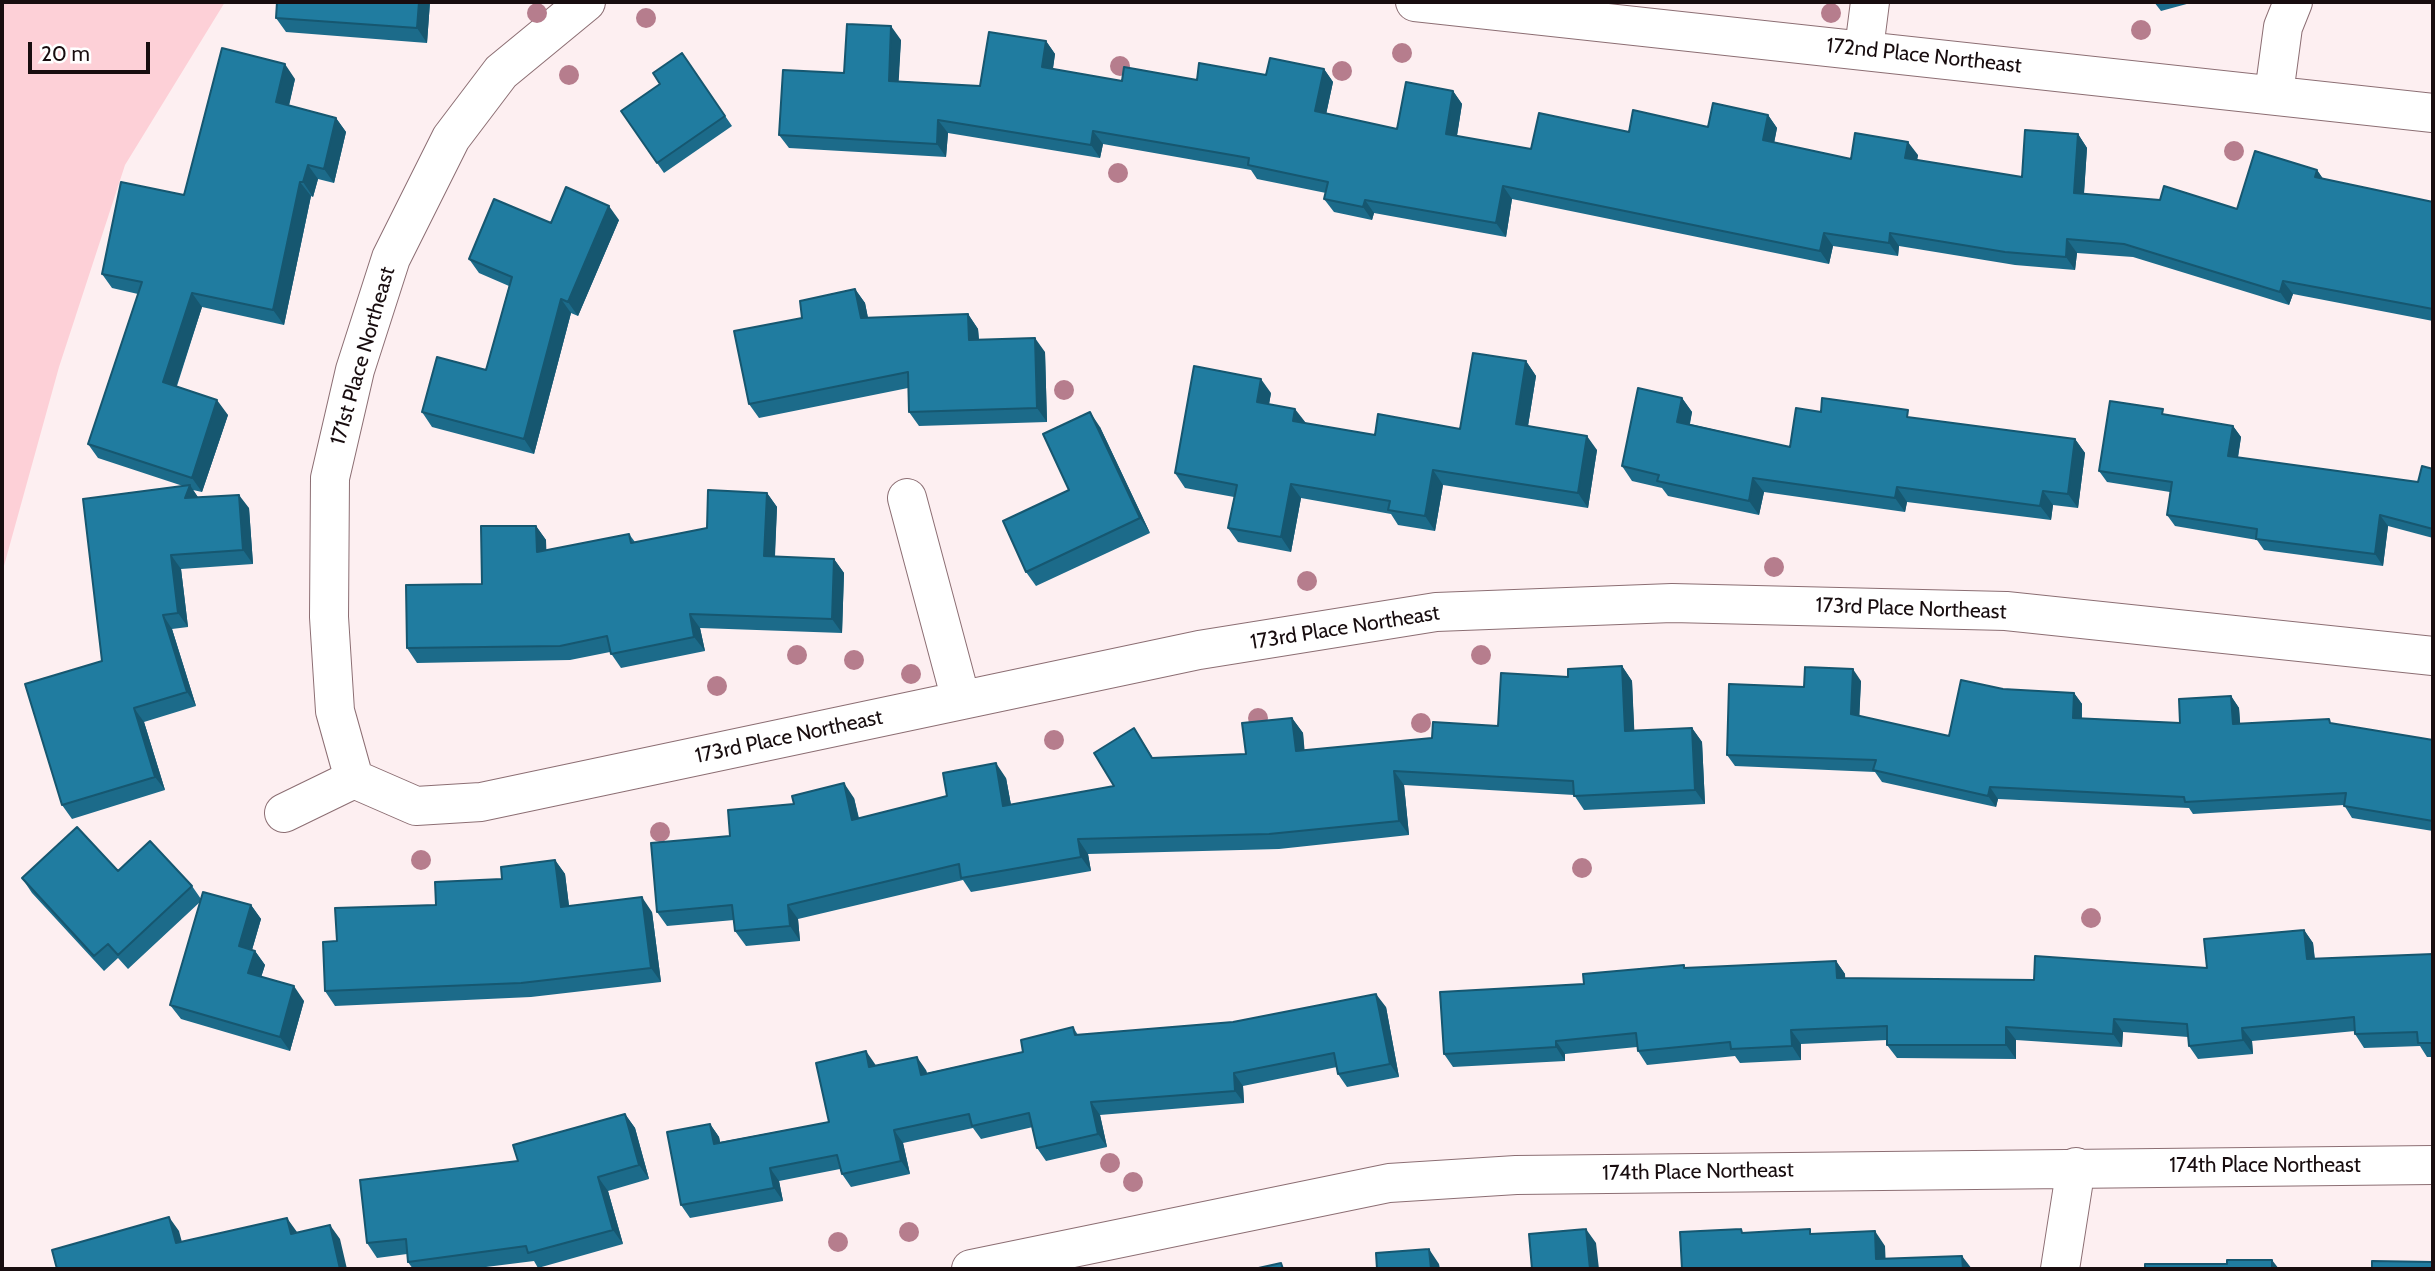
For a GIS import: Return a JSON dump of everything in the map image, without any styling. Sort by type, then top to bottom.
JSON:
[{"type":"street","name":"171st Place Northeast","points":[[354,779],[335,711],[329,617],[330,478],[355,370],[391,258],[450,138],[500,72],[586,2]]},
{"type":"street","name":"172nd Place Northeast","points":[[1415,2],[2433,113]]},
{"type":"street","points":[[1864,49],[1870,2]]},
{"type":"street","points":[[2274,94],[2283,27],[2293,2]]},
{"type":"street","points":[[907,498],[961,700]]},
{"type":"street","name":"173rd Place Northeast","points":[[354,779],[416,806],[481,802],[1199,650],[1436,612],[1672,603],[2006,611],[2433,656]]},
{"type":"street","points":[[284,813],[354,779]]},
{"type":"street","name":"174th Place Northeast","points":[[971,1269],[1389,1183],[1516,1175],[2433,1165]]},
{"type":"street","points":[[2060,1269],[2076,1167]]},
{"type":"shaded area","points":[[2,2],[225,2],[125,165],[59,367],[2,573]]},
{"type":"building","points":[[277,2],[419,2],[417,28],[276,18]]},
{"type":"building","points":[[847,24],[891,26],[889,81],[980,86],[989,32],[1046,41],[1042,67],[1122,81],[1124,67],[1197,80],[1199,63],[1266,75],[1270,58],[1324,69],[1315,111],[1397,129],[1406,82],[1453,91],[1446,134],[1531,149],[1539,113],[1629,132],[1633,110],[1708,127],[1713,103],[1768,115],[1763,140],[1851,159],[1855,133],[1908,142],[1905,158],[2022,177],[2025,130],[2078,134],[2074,193],[2160,200],[2164,186],[2237,209],[2255,151],[2317,170],[2315,177],[2433,202],[2433,309],[2283,281],[2280,292],[2124,244],[2067,239],[2066,257],[2005,252],[1890,233],[1889,243],[1824,233],[1820,251],[1503,186],[1496,223],[1365,200],[1363,207],[1324,199],[1328,182],[1248,165],[1249,158],[1093,131],[1091,145],[938,120],[937,144],[779,135],[783,70],[844,73]]},
{"type":"building","points":[[222,48],[285,64],[276,102],[336,118],[324,169],[308,165],[303,182],[300,182],[273,310],[192,293],[163,382],[217,400],[192,478],[88,444],[142,282],[102,274],[121,182],[184,195]]},
{"type":"building","points":[[682,53],[725,116],[657,163],[621,111],[660,84],[653,73]]},
{"type":"building","points":[[566,187],[609,206],[568,302],[561,299],[524,439],[422,412],[437,357],[486,370],[512,277],[469,259],[494,199],[551,223]]},
{"type":"building","points":[[855,289],[861,318],[968,314],[969,340],[1035,338],[1037,408],[909,412],[908,372],[749,404],[734,331],[802,318],[800,301]]},
{"type":"building","points":[[1473,353],[1526,361],[1516,424],[1587,436],[1578,493],[1433,470],[1425,516],[1388,510],[1390,501],[1291,484],[1281,537],[1228,528],[1237,485],[1175,473],[1194,366],[1261,379],[1257,402],[1295,409],[1293,421],[1375,435],[1378,414],[1460,429]]},
{"type":"building","points":[[1638,388],[1682,398],[1677,422],[1790,447],[1796,408],[1821,412],[1822,398],[1908,410],[1907,417],[2075,439],[2068,494],[2043,491],[2040,506],[1897,487],[1895,498],[1753,478],[1749,501],[1657,481],[1659,475],[1622,466]]},
{"type":"building","points":[[2110,401],[2163,409],[2162,414],[2233,426],[2228,456],[2418,482],[2422,466],[2433,469],[2433,529],[2380,515],[2375,554],[2256,539],[2257,529],[2167,515],[2172,482],[2099,471]]},
{"type":"building","points":[[1090,412],[1140,518],[1026,572],[1003,521],[1069,490],[1043,434]]},
{"type":"building","points":[[190,485],[185,498],[239,495],[243,550],[171,555],[178,613],[163,615],[187,692],[134,708],[155,777],[62,805],[25,684],[102,661],[83,499]]},
{"type":"building","points":[[708,490],[767,493],[764,556],[834,559],[832,619],[690,614],[694,637],[611,654],[607,636],[560,646],[407,648],[406,585],[482,584],[481,526],[536,526],[537,552],[629,534],[631,543],[707,528]]},
{"type":"building","points":[[1622,666],[1625,731],[1692,728],[1695,790],[1574,796],[1573,781],[1394,771],[1399,821],[1269,834],[1078,839],[1081,857],[961,878],[959,864],[788,905],[790,926],[735,931],[732,905],[657,912],[651,843],[730,836],[728,810],[794,804],[792,796],[844,783],[852,820],[947,796],[943,773],[996,763],[1003,806],[1114,786],[1094,753],[1134,728],[1152,758],[1246,754],[1242,723],[1292,718],[1296,751],[1432,738],[1433,722],[1498,726],[1501,673],[1568,677],[1568,669]]},
{"type":"building","points":[[1805,667],[1853,669],[1851,714],[1949,736],[1961,680],[2003,689],[2074,693],[2073,718],[2180,723],[2179,699],[2231,696],[2233,724],[2329,719],[2330,723],[2433,740],[2433,821],[2344,806],[2346,793],[2185,802],[2184,797],[1990,787],[1988,796],[1873,770],[1876,760],[1727,755],[1729,684],[1804,687]]},
{"type":"building","points":[[77,827],[118,871],[150,841],[192,886],[118,955],[108,944],[94,956],[22,878]]},
{"type":"building","points":[[555,860],[561,907],[642,897],[651,968],[521,983],[325,991],[323,942],[337,941],[335,908],[436,905],[435,882],[502,879],[501,867]]},
{"type":"building","points":[[203,892],[251,905],[239,946],[255,951],[248,973],[294,986],[280,1037],[170,1005]]},
{"type":"building","points":[[2304,930],[2307,959],[2433,954],[2433,1043],[2418,1043],[2417,1032],[2355,1034],[2354,1017],[2242,1028],[2243,1040],[2189,1046],[2187,1024],[2114,1019],[2113,1034],[2006,1027],[2006,1045],[1887,1045],[1887,1026],[1791,1030],[1792,1046],[1731,1049],[1730,1042],[1638,1051],[1636,1033],[1556,1041],[1556,1047],[1444,1054],[1440,992],[1584,984],[1583,974],[1684,965],[1684,968],[1836,961],[1837,978],[2034,980],[2035,956],[2207,968],[2204,939]]},
{"type":"building","points":[[1376,994],[1390,1064],[1338,1074],[1334,1053],[1234,1073],[1235,1091],[1091,1102],[1098,1134],[1037,1148],[1029,1113],[972,1126],[969,1114],[894,1130],[901,1161],[842,1174],[837,1155],[770,1168],[774,1188],[681,1205],[667,1132],[710,1124],[714,1144],[829,1122],[816,1063],[866,1051],[869,1067],[917,1057],[921,1075],[1023,1052],[1021,1040],[1073,1027],[1075,1035],[1233,1022]]},
{"type":"building","points":[[625,1114],[639,1165],[598,1177],[613,1230],[528,1253],[526,1246],[408,1262],[406,1239],[367,1243],[360,1180],[518,1161],[513,1145]]},
{"type":"building","points":[[169,1217],[176,1243],[287,1218],[291,1234],[330,1225],[340,1269],[57,1269],[52,1250]]},
{"type":"building","points":[[1586,1229],[1590,1269],[1532,1269],[1529,1234]]},
{"type":"building","points":[[1741,1229],[1742,1233],[1810,1229],[1810,1234],[1875,1231],[1876,1259],[1962,1256],[1963,1269],[1682,1269],[1680,1232]]},
{"type":"building","points":[[1429,1249],[1431,1269],[1377,1269],[1376,1253]]},
{"type":"building","points":[[2227,1260],[2272,1260],[2272,1269],[2145,1269],[2145,1264],[2227,1264]]},
{"type":"building","points":[[2372,1261],[2433,1262],[2433,1269],[2372,1269]]},
{"type":"building","points":[[1281,1263],[1283,1269],[1254,1269]]}]
